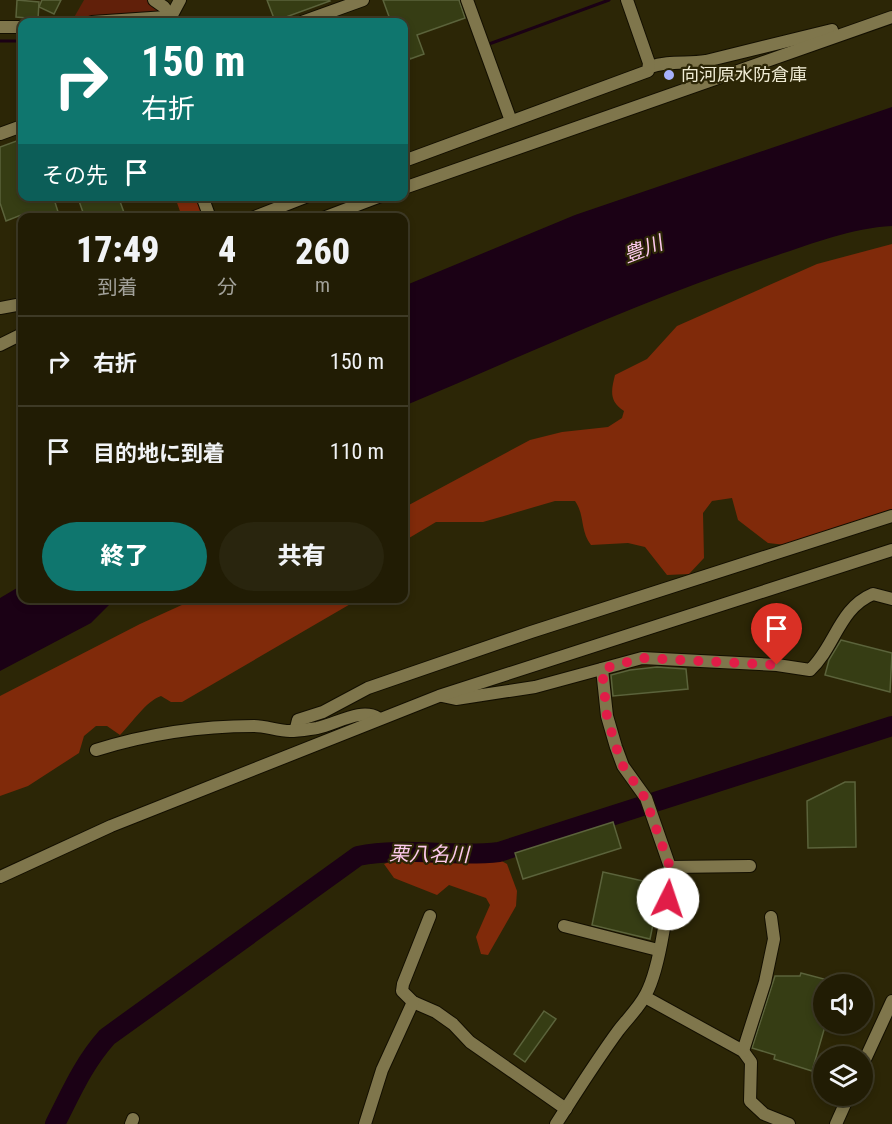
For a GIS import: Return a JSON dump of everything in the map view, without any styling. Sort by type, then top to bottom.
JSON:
[{"type":"street","points":[[154,0],[172,18]]},
{"type":"street","points":[[173,18],[180,0]]},
{"type":"street","points":[[313,18],[363,0]]},
{"type":"street","points":[[467,0],[511,121]]},
{"type":"street","points":[[627,0],[650,67]]},
{"type":"street","points":[[408,187],[892,17]]},
{"type":"street","points":[[151,18],[170,18]]},
{"type":"street","points":[[0,27],[18,27]]},
{"type":"street","points":[[408,160],[648,71],[650,67],[663,62],[706,61],[836,29],[860,27]]},
{"type":"street","points":[[0,134],[18,127]]},
{"type":"street","points":[[265,213],[295,201]]},
{"type":"street","points":[[336,213],[368,201]]},
{"type":"street","points":[[0,308],[18,305]]},
{"type":"street","points":[[0,336],[18,334]]},
{"type":"street","points":[[0,345],[18,335]]},
{"type":"street","points":[[300,730],[296,728],[298,720],[323,712],[368,688],[531,632],[892,516]]},
{"type":"street","points":[[0,877],[111,826],[378,718],[439,696],[892,550]]},
{"type":"street","points":[[439,696],[456,699],[535,687],[642,658],[777,665],[810,670],[817,663],[852,608],[873,594],[892,599]]},
{"type":"street","points":[[556,1124],[618,1032],[645,997],[650,986],[665,919],[670,867],[645,798],[623,766],[616,747],[607,717],[602,669]]},
{"type":"street","points":[[96,750],[131,739],[196,729],[254,726],[290,731],[319,728],[363,714],[372,714],[378,718]]},
{"type":"street","points":[[670,867],[750,866]]},
{"type":"street","points":[[430,916],[402,991],[413,1002],[436,1011],[453,1024],[470,1042],[566,1109]]},
{"type":"street","points":[[743,1052],[765,982],[774,939],[771,917]]},
{"type":"street","points":[[564,926],[658,950]]},
{"type":"street","points":[[645,997],[743,1052],[751,1062],[750,1101],[763,1119],[789,1124]]},
{"type":"street","points":[[871,1046],[892,1001]]},
{"type":"street","points":[[365,1124],[382,1070],[413,1002]]},
{"type":"street","points":[[836,1124],[844,1106]]},
{"type":"shaded area","points":[[84,0],[148,0],[160,8],[160,14],[74,18]]},
{"type":"shaded area","points":[[176,201],[200,201],[204,213],[181,213]]},
{"type":"shaded area","points":[[892,244],[892,509],[786,545],[768,543],[738,520],[732,498],[712,501],[703,513],[704,558],[689,574],[667,575],[645,547],[628,543],[591,545],[585,534],[575,501],[555,501],[483,522],[436,522],[408,539],[408,505],[530,440],[562,432],[608,427],[622,418],[624,411],[612,395],[615,375],[647,359],[677,326],[817,264]]},
{"type":"shaded area","points":[[186,603],[352,603],[182,702],[171,702],[161,696],[155,699],[120,735],[107,726],[96,726],[84,736],[79,753],[28,786],[0,796],[0,696],[140,624]]},
{"type":"shaded area","points":[[400,858],[477,862],[498,859],[507,864],[517,891],[516,906],[488,955],[481,954],[476,937],[490,905],[486,898],[449,885],[437,895],[394,878],[384,864]]},
{"type":"water","name":"豊川","points":[[892,107],[892,226],[876,227],[830,238],[722,274],[630,309],[408,404],[408,284],[575,215]]},
{"type":"water","points":[[18,587],[18,603],[111,603],[91,623],[0,671],[0,598]]},
{"type":"building","points":[[17,0],[39,2],[38,18],[16,17]]},
{"type":"building","points":[[42,0],[61,0],[54,14],[39,7]]},
{"type":"building","points":[[267,0],[330,1],[283,18],[274,18]]},
{"type":"building","points":[[383,0],[459,0],[465,18],[417,35],[424,54],[410,59],[408,18],[390,18]]},
{"type":"building","points":[[18,140],[18,201],[55,201],[58,213],[18,213],[18,216],[6,221],[0,203],[0,147]]},
{"type":"building","points":[[79,201],[120,201],[124,213],[83,213]]},
{"type":"building","points":[[841,640],[892,653],[890,692],[825,675],[829,660]]},
{"type":"building","points":[[657,667],[686,669],[688,689],[613,696],[611,675]]},
{"type":"building","points":[[845,782],[855,782],[856,847],[808,848],[807,801]]},
{"type":"building","points":[[613,822],[621,848],[523,879],[515,853]]},
{"type":"building","points":[[603,872],[661,885],[650,939],[592,925]]},
{"type":"building","points":[[801,973],[813,976],[813,1034],[823,1034],[819,1046],[813,1046],[812,1071],[774,1059],[775,1055],[752,1048],[775,976],[800,976]]},
{"type":"building","points":[[544,1011],[556,1019],[525,1062],[514,1054]]},
{"type":"waterway","points":[[489,44],[609,0]]},
{"type":"waterway","points":[[0,41],[18,41]]},
{"type":"waterway","name":"栗八名川","points":[[55,1124],[84,1068],[107,1037],[358,856],[393,852],[464,854],[499,852],[892,726]]},
{"type":"place","name":"向河原水防倉庫","points":[[669,75]]},
{"type":"route","points":[[668,899],[670,867],[645,798],[623,766],[616,747],[607,717],[602,669],[642,658],[777,665]]}]
